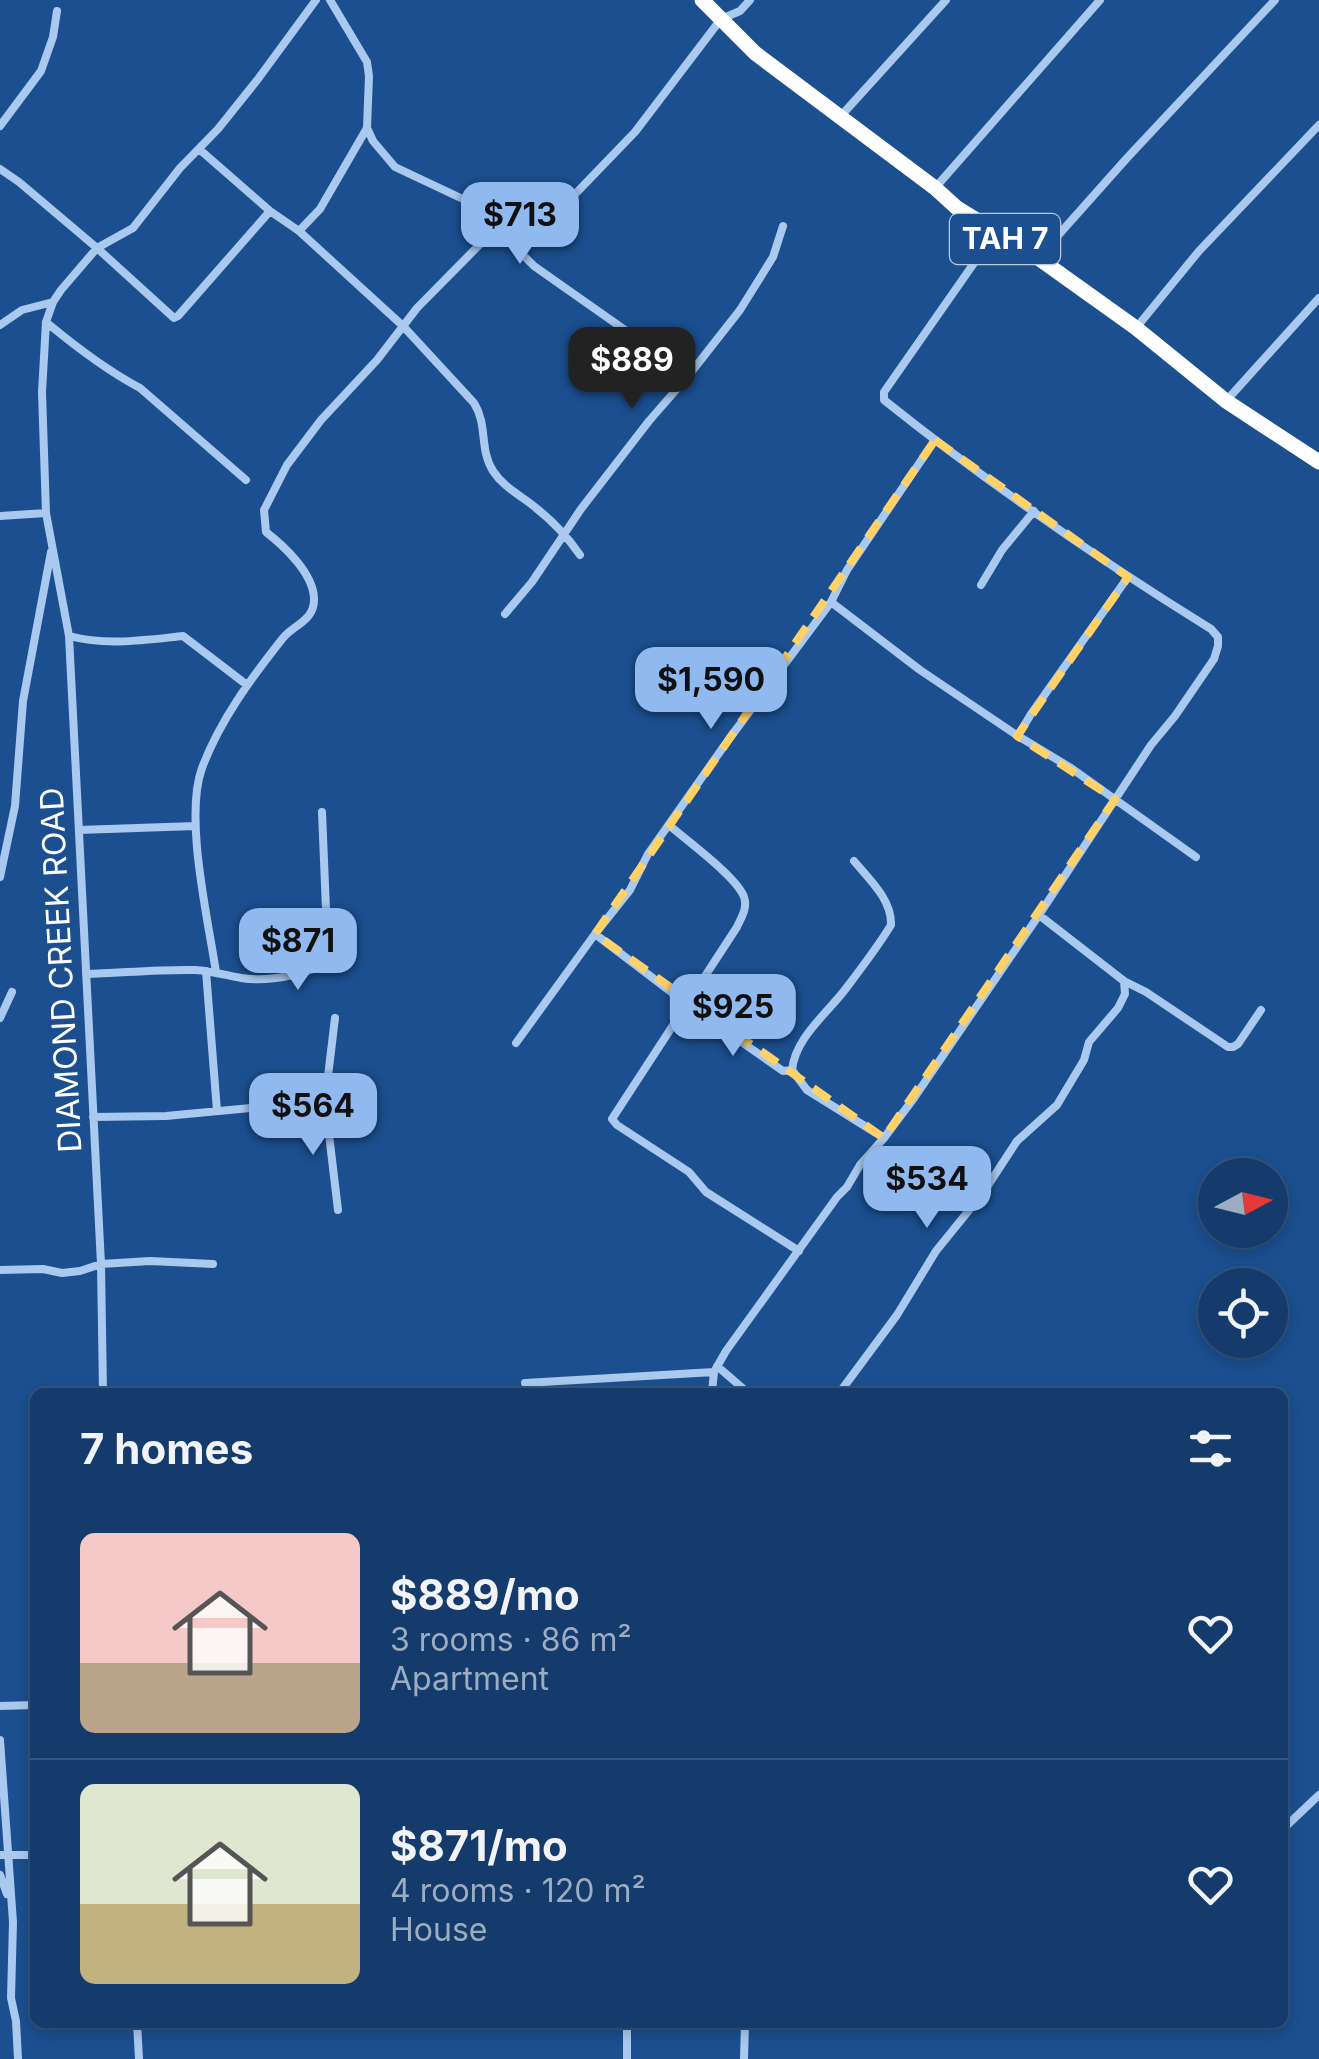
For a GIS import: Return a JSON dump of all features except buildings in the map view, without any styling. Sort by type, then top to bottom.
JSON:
[{"type":"highway","name":"TAH 7","points":[[702,0],[755,54],[957,208],[1038,258],[1136,328],[1226,401],[1318,461]]},
{"type":"street","points":[[0,325],[22,310],[53,302],[97,248],[134,228],[180,168],[258,80],[316,0]]},
{"type":"street","points":[[330,0],[367,62],[367,128],[395,167],[464,200],[534,266],[689,375]]},
{"type":"street","points":[[516,248],[528,244],[635,132],[721,19],[740,12],[750,0]]},
{"type":"street","points":[[839,118],[946,0]]},
{"type":"street","points":[[935,188],[1100,0]]},
{"type":"street","points":[[1038,258],[1275,0]]},
{"type":"street","points":[[0,126],[41,71],[57,11]]},
{"type":"street","points":[[1136,328],[1199,252],[1319,125]]},
{"type":"street","points":[[299,231],[320,209],[367,128]]},
{"type":"street","points":[[199,149],[299,231],[403,326],[482,415],[484,445],[490,467],[500,481],[564,532],[580,555]]},
{"type":"street","points":[[0,169],[20,182],[174,318],[270,211]]},
{"type":"street","points":[[505,614],[649,420],[758,285],[783,226]]},
{"type":"street","points":[[217,1111],[211,972],[196,826],[201,771],[247,684],[286,632],[299,627],[310,614],[314,597],[290,551],[266,532],[264,510],[287,465],[321,420],[377,360],[417,308],[494,229]]},
{"type":"street","points":[[713,1388],[716,1369],[860,1165],[914,1098],[1151,745],[1214,659],[1218,646],[1218,637],[1211,629],[1128,577],[884,400],[883,396],[995,233]]},
{"type":"street","points":[[1226,401],[1319,298]]},
{"type":"street","name":"DIAMOND CREEK ROAD","points":[[53,302],[46,322],[42,392],[46,513],[69,636],[94,1117],[103,1388]]},
{"type":"street","points":[[46,322],[77,348],[140,388],[246,480]]},
{"type":"street","points":[[516,1044],[630,890],[648,854],[728,739],[831,602],[847,570],[935,440]]},
{"type":"street","points":[[981,585],[1002,550],[1034,511]]},
{"type":"street","points":[[0,516],[46,513]]},
{"type":"street","points":[[0,877],[15,806],[23,701],[52,547]]},
{"type":"street","points":[[1018,736],[1128,577]]},
{"type":"street","points":[[831,602],[920,670],[1071,768],[1196,857]]},
{"type":"street","points":[[69,636],[125,642],[184,636],[247,684]]},
{"type":"street","points":[[0,808],[15,806]]},
{"type":"street","points":[[86,974],[211,972],[263,979],[324,965],[328,958],[322,812]]},
{"type":"street","points":[[669,825],[734,882],[745,898],[746,908],[612,1119],[688,1172],[706,1192],[800,1251]]},
{"type":"street","points":[[79,830],[196,826]]},
{"type":"street","points":[[854,861],[887,904],[890,925],[800,1046],[792,1070],[807,1090],[884,1138]]},
{"type":"street","points":[[1039,915],[1124,981],[1228,1046],[1238,1044],[1261,1010]]},
{"type":"street","points":[[595,934],[783,1072],[792,1070]]},
{"type":"street","points":[[843,1388],[897,1315],[936,1251],[983,1193],[1017,1142],[1057,1105],[1084,1060],[1089,1042],[1118,1008],[1125,994],[1124,981]]},
{"type":"street","points":[[0,1018],[12,992]]},
{"type":"street","points":[[336,1018],[324,1100],[338,1210]]},
{"type":"street","points":[[94,1117],[166,1116],[324,1100]]},
{"type":"street","points":[[0,1270],[43,1268],[62,1273],[100,1264],[150,1261],[213,1264]]},
{"type":"street","points":[[525,1383],[716,1369],[742,1388]]},
{"type":"street","points":[[0,1706],[30,1705]]},
{"type":"street","points":[[0,1740],[4,1856],[13,1922],[11,1998],[18,2059]]},
{"type":"street","points":[[1288,1824],[1319,1795]]},
{"type":"street","points":[[4,1856],[30,1855]]},
{"type":"street","points":[[0,1875],[13,1922]]},
{"type":"street","points":[[0,1998],[11,1998]]},
{"type":"street","points":[[137,2028],[139,2059]]},
{"type":"street","points":[[627,2028],[627,2059]]},
{"type":"street","points":[[744,2028],[744,2059]]},
{"type":"highlighted area","points":[[935,440],[1128,577],[1017,736],[1115,799],[884,1138],[595,934]]}]
